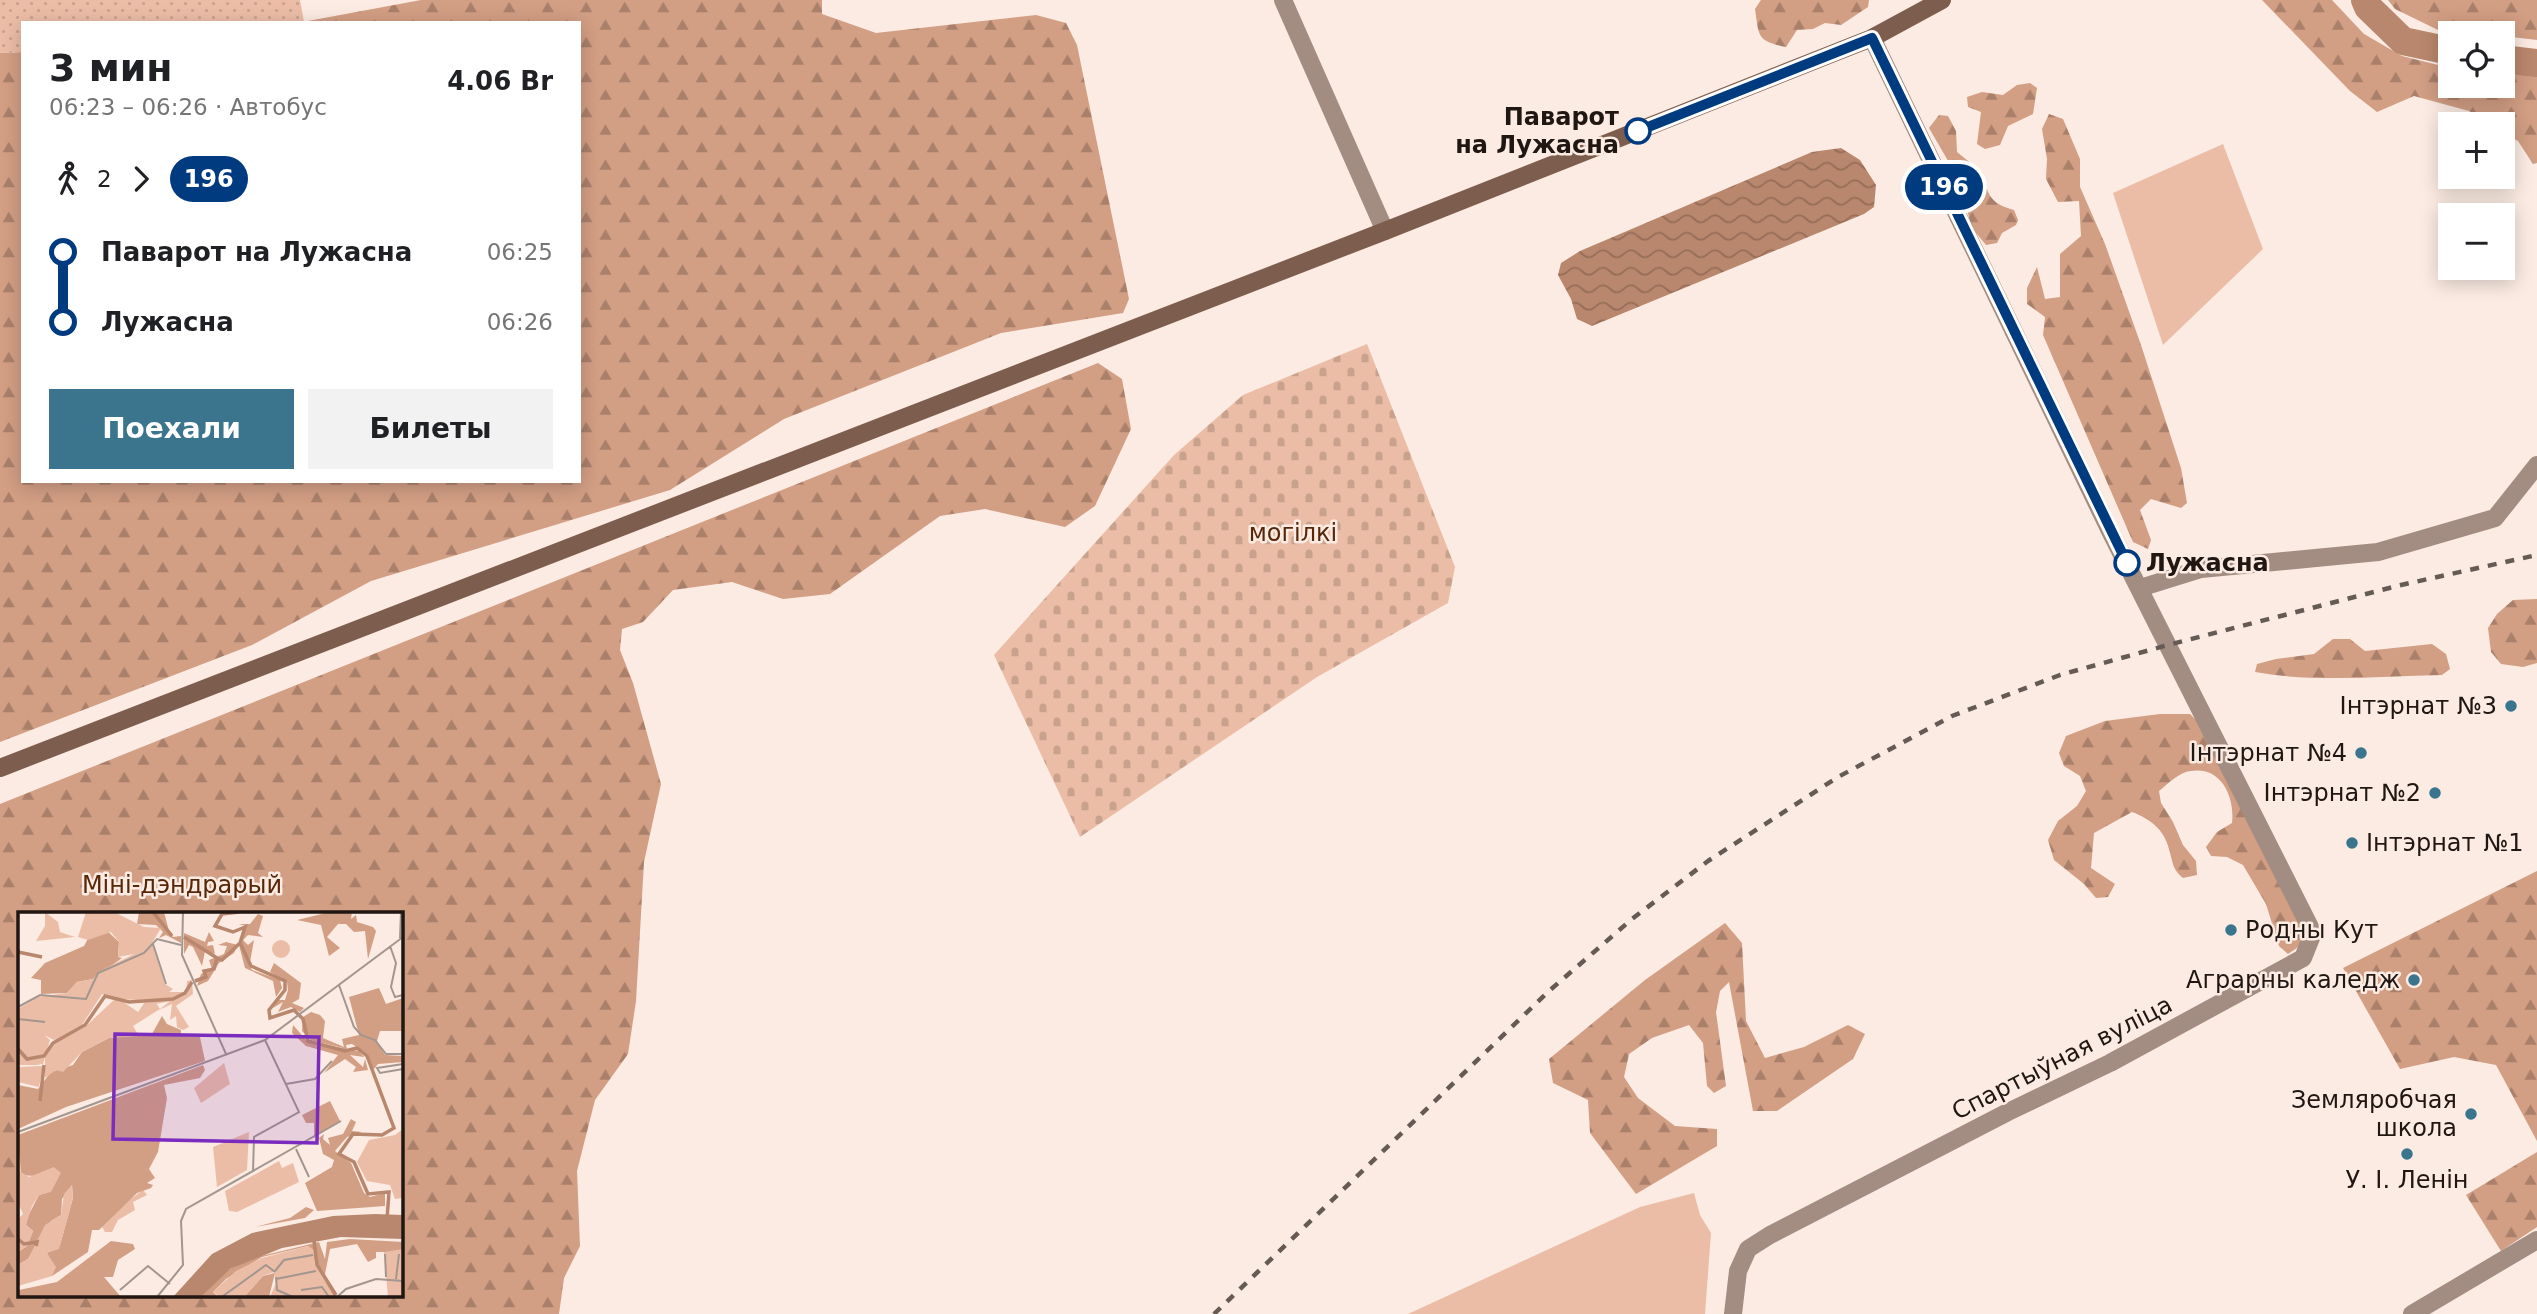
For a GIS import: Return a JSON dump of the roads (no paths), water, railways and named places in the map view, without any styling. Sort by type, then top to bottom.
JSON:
[{"type":"main road","points":[[0,768],[1385,231],[1872,38],[1942,0]]},
{"type":"street","points":[[1283,0],[1385,231]]},
{"type":"street","name":"Спартыўная вуліца","points":[[1733,1314],[1738,1271],[1748,1249],[1770,1235],[2008,1112],[2110,1063],[2303,958],[2313,933],[2140,588],[1872,38]]},
{"type":"street","points":[[2140,588],[2202,569],[2378,552],[2495,518],[2537,466]]},
{"type":"street","points":[[2412,1314],[2537,1240]]},
{"type":"water","points":[[1841,148],[1860,160],[1876,185],[1874,207],[1864,214],[1592,326],[1577,319],[1571,299],[1558,275],[1561,263],[1580,251],[1812,152]]},
{"type":"waterway","points":[[2365,0],[2368,7],[2403,41],[2438,48]]},
{"type":"waterway","points":[[2515,60],[2537,63]]},
{"type":"railway","points":[[1214,1314],[1549,991],[1632,919],[1708,861],[1838,777],[1952,716],[2060,675],[2401,585],[2537,555]]},
{"type":"place","name":"Паварот на Лужасна","points":[[1638,131]]},
{"type":"place","name":"Лужасна","points":[[2127,563]]},
{"type":"place","name":"Інтэрнат №3","points":[[2511,706]]},
{"type":"place","name":"Інтэрнат №4","points":[[2361,753]]},
{"type":"place","name":"Інтэрнат №2","points":[[2435,793]]},
{"type":"place","name":"Інтэрнат №1","points":[[2352,843]]},
{"type":"place","name":"Родны Кут","points":[[2231,930]]},
{"type":"place","name":"Аграрны каледж","points":[[2414,980]]},
{"type":"place","name":"Земляробчая школа","points":[[2471,1114]]},
{"type":"place","name":"У. І. Ленін","points":[[2407,1154]]},
{"type":"park label","name":"могілкі","points":[[1293,533]]},
{"type":"park label","name":"Міні-дэндрарый","points":[[182,885]]}]
